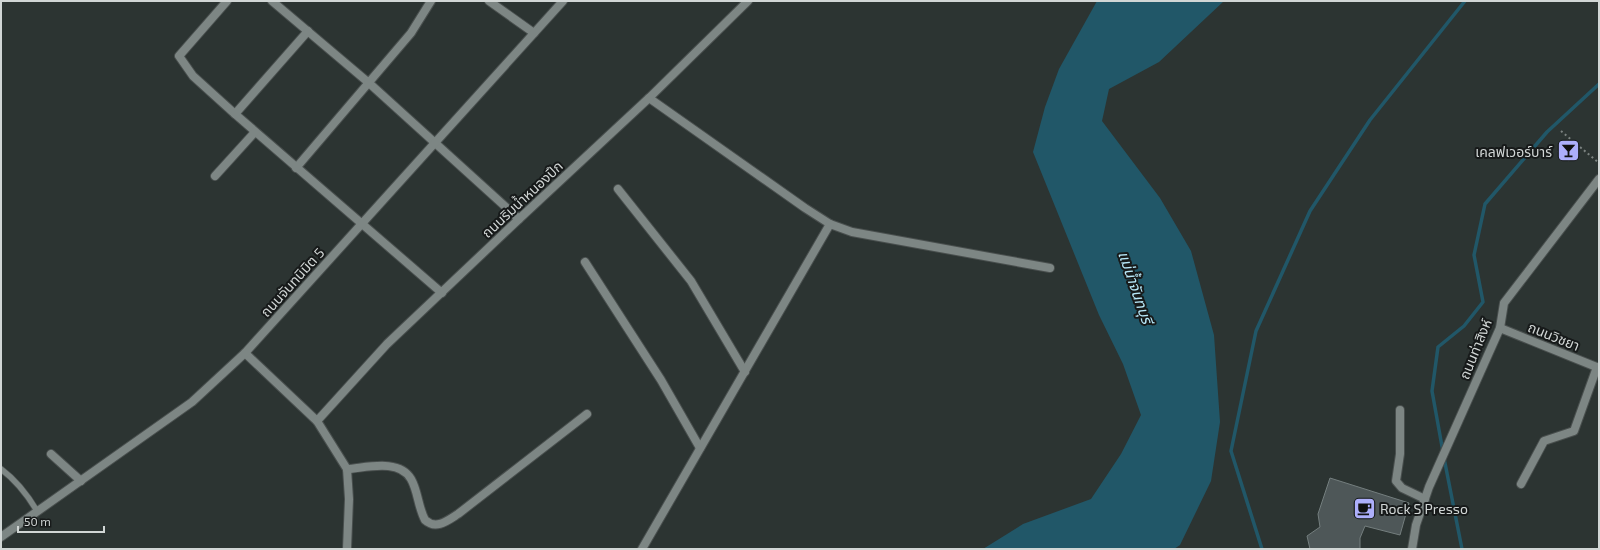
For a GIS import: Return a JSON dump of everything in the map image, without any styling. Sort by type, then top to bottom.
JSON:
[{"type":"street","points":[[227,1],[179,56],[193,76],[296,168],[442,293]]},
{"type":"street","points":[[272,1],[369,83],[519,219]]},
{"type":"street","points":[[296,168],[411,33],[431,1]]},
{"type":"street","points":[[489,1],[534,33]]},
{"type":"street","name":"ถนนจันทนิมิต 5","points":[[1,537],[192,402],[245,354],[563,1]]},
{"type":"street","name":"ถนนริมน้ำหนองปึก","points":[[317,421],[387,344],[649,98],[748,1]]},
{"type":"street","points":[[235,114],[308,31]]},
{"type":"street","points":[[649,98],[830,224],[866,235],[1050,268]]},
{"type":"street","points":[[215,176],[255,132]]},
{"type":"street","name":"ถนนท่าสิงห์","points":[[1412,549],[1416,525],[1429,487],[1452,439],[1500,328],[1504,303],[1599,180]]},
{"type":"street","points":[[618,189],[691,282],[745,372]]},
{"type":"street","points":[[642,549],[830,224]]},
{"type":"street","points":[[585,262],[661,380],[700,448]]},
{"type":"street","name":"ถนนวิชยา","points":[[1500,328],[1598,368]]},
{"type":"street","points":[[245,354],[317,421],[347,469],[349,499],[347,549]]},
{"type":"street","points":[[1521,484],[1544,441],[1574,431],[1598,368]]},
{"type":"street","points":[[1400,410],[1400,454],[1396,481],[1402,488],[1425,499]]},
{"type":"street","points":[[347,469],[384,466],[400,469],[411,479],[425,520],[429,523],[440,525],[458,514],[588,414]]},
{"type":"street","points":[[51,454],[80,481]]},
{"type":"lane","points":[[1,468],[14,479],[28,495],[37,511]]},
{"type":"path","points":[[1561,131],[1599,163]]},
{"type":"water","name":"แม่น้ำจันทบุรี","points":[[1097,1],[1224,1],[1159,62],[1109,89],[1102,121],[1160,198],[1191,251],[1214,335],[1220,422],[1211,481],[1180,545],[1174,549],[983,549],[1023,524],[1091,499],[1121,454],[1141,415],[1123,364],[1099,315],[1033,152],[1045,107],[1059,69]]},
{"type":"building","name":"เคลฟเวอร์บาร์","points":[[1567,140],[1578,149],[1569,161],[1558,152]]},
{"type":"building","name":"Rock S Presso","points":[[1330,478],[1409,503],[1400,535],[1365,526],[1360,538],[1360,549],[1310,549],[1307,536],[1320,527],[1318,514]]},
{"type":"waterway","points":[[1262,549],[1231,451],[1256,331],[1310,211],[1370,120],[1465,1]]},
{"type":"waterway","points":[[1443,452],[1432,391],[1438,347],[1464,326],[1483,302],[1474,255],[1485,204],[1547,132],[1599,84]]},
{"type":"waterway","points":[[1444,458],[1462,549]]},
{"type":"place","name":"เคลฟเวอร์บาร์","points":[[1568,151]]},
{"type":"place","name":"Rock S Presso","points":[[1364,508]]}]
